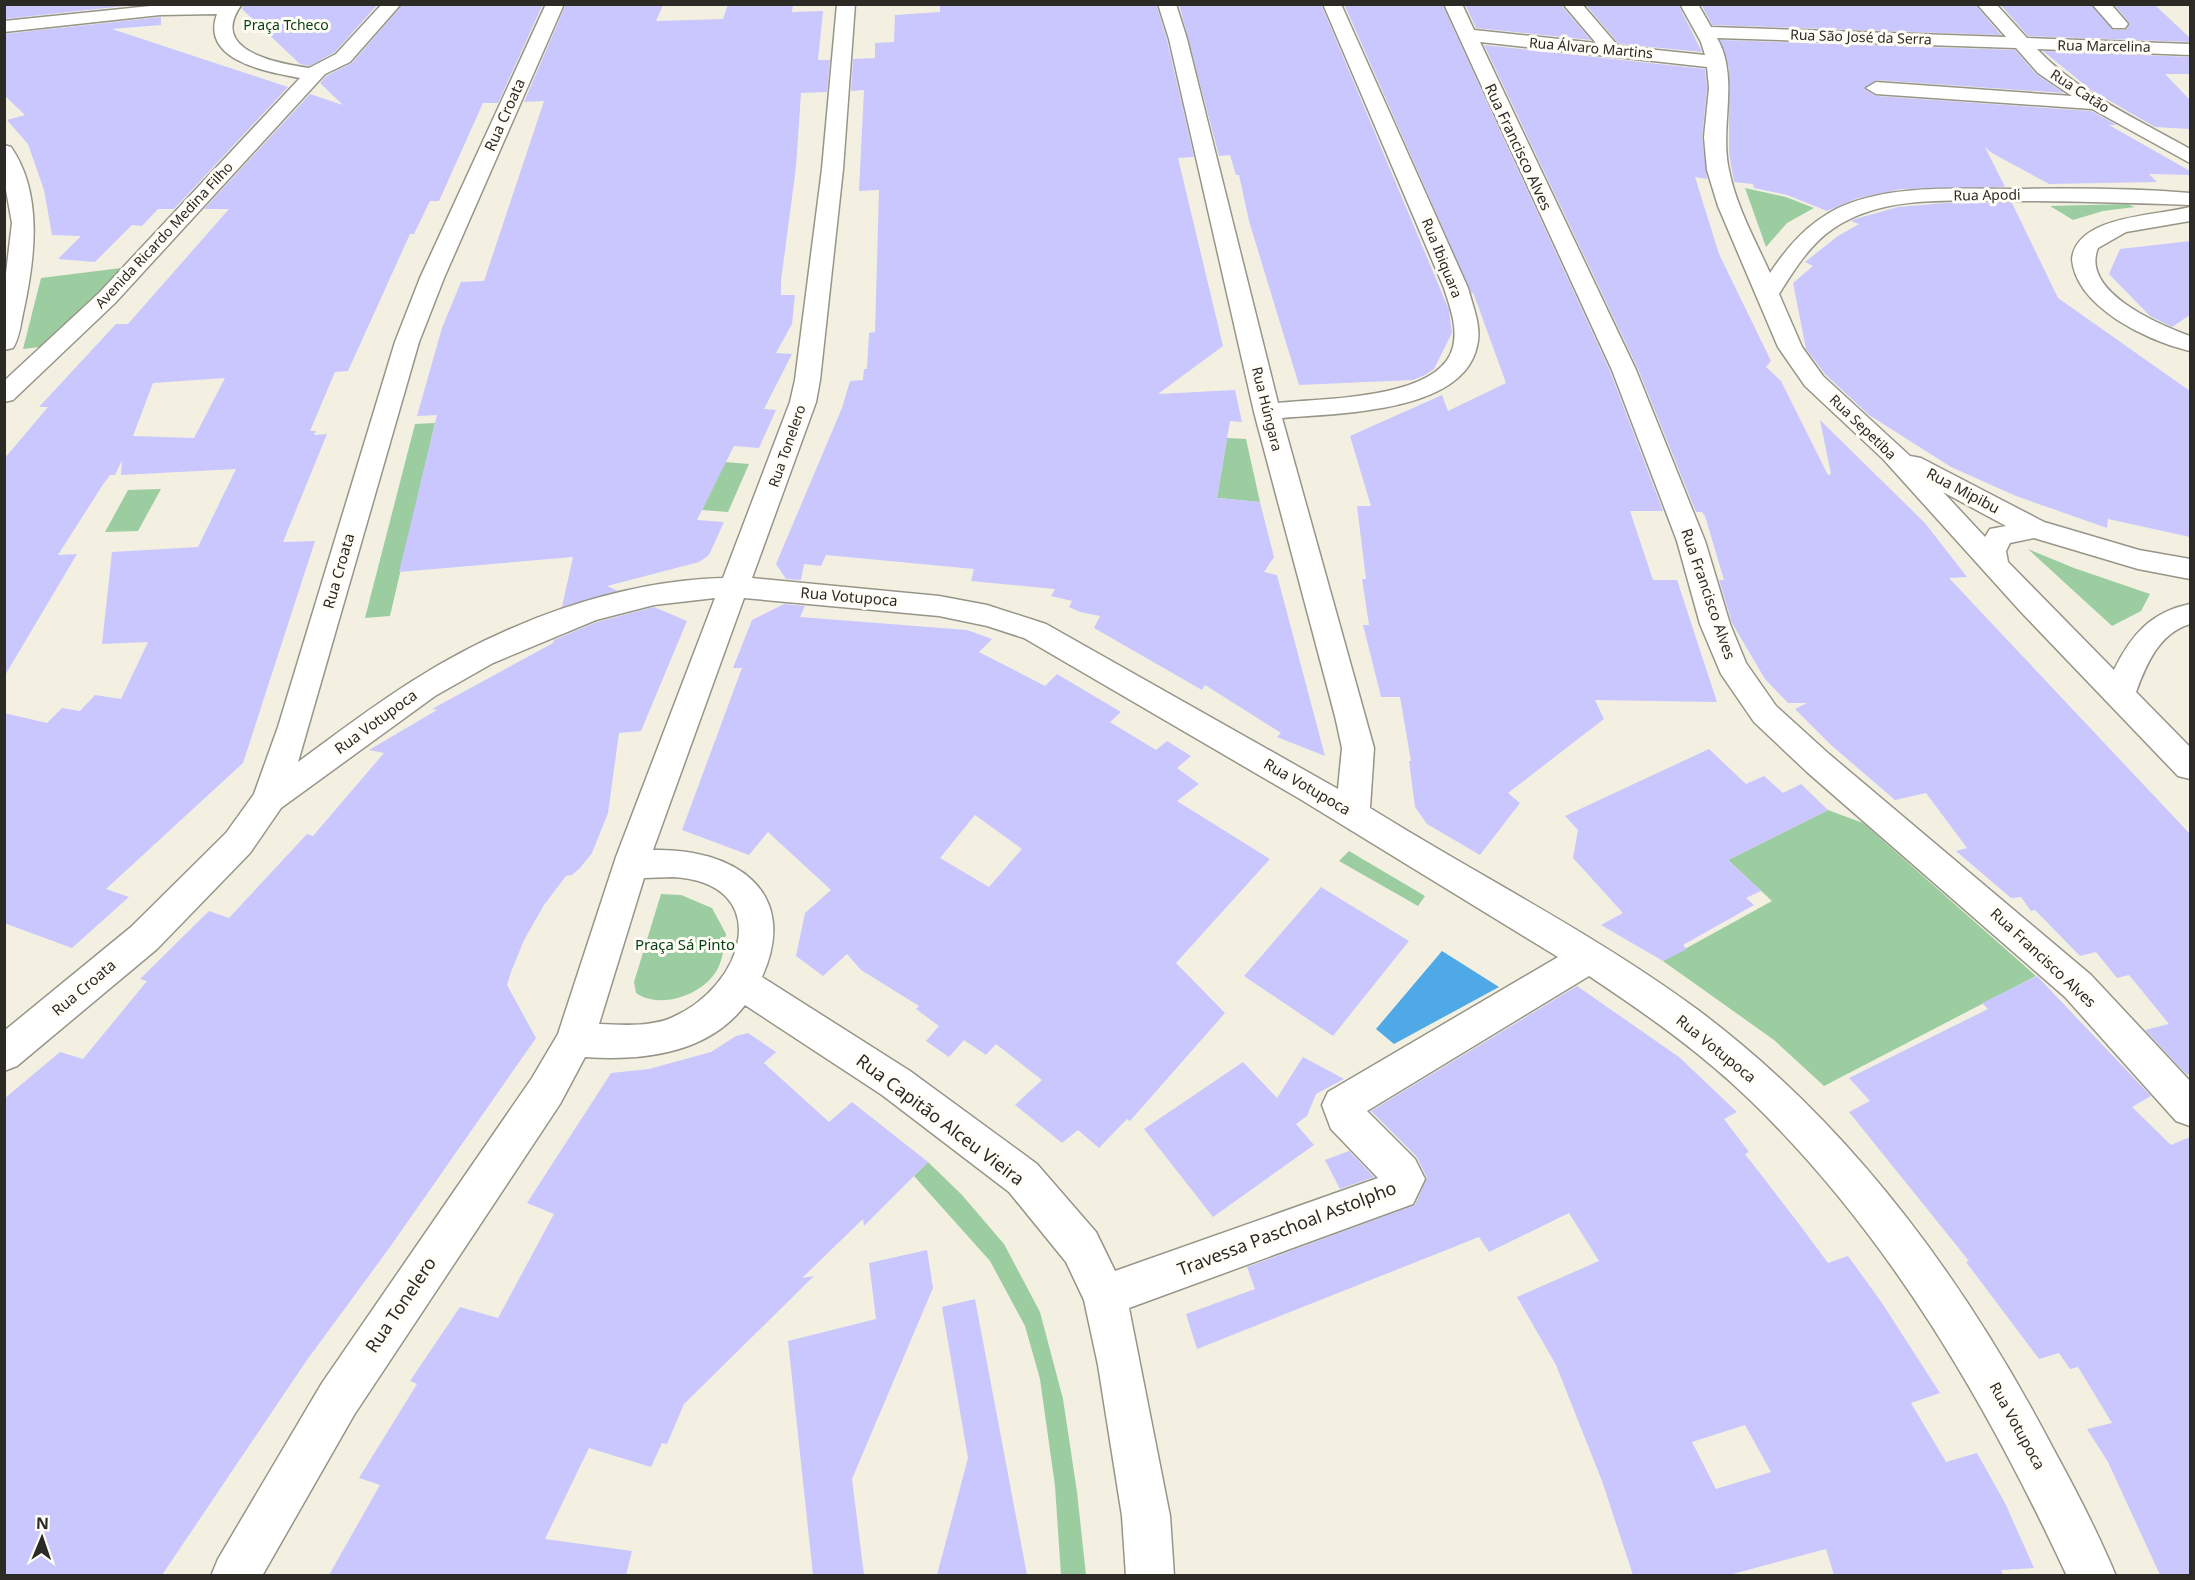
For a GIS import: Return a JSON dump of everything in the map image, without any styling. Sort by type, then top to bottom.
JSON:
[{"type":"street","name":"Avenida Ricardo Medina Filho","points":[[4,395],[107,298],[318,65],[343,58],[392,4]]},
{"type":"street","name":"Rua Croata","points":[[4,1054],[144,938],[238,843],[269,799],[294,727],[407,342],[432,278],[555,4]]},
{"type":"street","name":"Rua Tonelero","points":[[631,864],[803,402],[813,354],[841,95],[846,4]]},
{"type":"street","name":"Rua Húngara","points":[[1167,4],[1178,39],[1267,412],[1306,560],[1351,716],[1358,748],[1353,814]]},
{"type":"street","name":"Rua Ibiquara","points":[[1267,412],[1392,397],[1429,387],[1454,371],[1465,347],[1466,322],[1456,288],[1332,4]]},
{"type":"street","name":"Rua Francisco Alves","points":[[1453,4],[1624,370],[1691,541],[1715,624],[1732,666],[1765,714],[1818,763],[2078,986],[2190,1108]]},
{"type":"street","points":[[1572,4],[1611,50]]},
{"type":"street","name":"Rua Sepetiba","points":[[1689,4],[1716,62],[1719,88],[1714,137],[1718,170],[1729,206],[1790,347],[1814,381],[1892,453],[1994,565],[2190,767]]},
{"type":"street","name":"Rua Catão","points":[[1986,4],[2018,43],[2045,69],[2096,103],[2190,157]]},
{"type":"street","points":[[2101,4],[2119,24]]},
{"type":"street","points":[[4,27],[160,10],[230,6],[223,32],[230,48],[270,66],[318,65]]},
{"type":"street","name":"Rua São José da Serra","points":[[1704,32],[2018,43]]},
{"type":"street","name":"Rua Álvaro Martins","points":[[1466,35],[1716,62]]},
{"type":"street","name":"Rua Marcelina","points":[[2018,43],[2190,49]]},
{"type":"street","points":[[1865,69],[1880,96],[2096,103]]},
{"type":"street","points":[[4,151],[11,165],[21,199],[25,229],[16,297],[4,344]]},
{"type":"street","name":"Rua Apodi","points":[[1763,287],[1783,270],[1797,249],[1829,222],[1854,211],[1917,197],[2076,194],[2190,199]]},
{"type":"street","points":[[2190,214],[2118,228],[2097,237],[2086,247],[2082,261],[2095,289],[2106,301],[2160,332],[2190,344]]},
{"type":"street","points":[[1747,249],[1797,249]]},
{"type":"street","name":"Rua Mipibu","points":[[1892,453],[2034,529],[2138,559],[2190,569]]},
{"type":"street","name":"Rua Mipibu","points":[[1994,565],[1992,551],[2000,536],[2034,529]]},
{"type":"street","name":"Rua Mipibu","points":[[2119,695],[2136,655],[2152,633],[2184,615],[2175,604],[2165,582],[2138,559]]},
{"type":"street","name":"Rua Votupoca","points":[[269,799],[425,686],[508,642],[556,624],[656,595],[686,590],[733,587],[950,606],[999,617],[1035,631],[1353,814],[1416,855],[1589,957],[1709,1040],[1766,1089],[1825,1152],[1899,1239],[1992,1380],[2047,1479],[2092,1575]]},
{"type":"street","points":[[631,864],[681,864],[710,870],[735,883],[751,903],[759,928],[756,956],[742,984],[717,1011],[684,1030],[634,1042],[575,1039],[631,864]]},
{"type":"street","name":"Travessa Paschoal Astolpho","points":[[1105,1296],[1399,1190],[1405,1179],[1401,1173],[1345,1116],[1342,1105],[1589,957]]},
{"type":"street","name":"Rua Capitão Alceu Vieira","points":[[742,984],[896,1083],[1023,1178],[1082,1247],[1105,1296],[1146,1516],[1150,1575]]},
{"type":"street","name":"Rua Tonelero","points":[[235,1575],[338,1399],[546,1091],[575,1039]]},
{"type":"green space","points":[[1745,188],[1786,197],[1814,208],[1787,223],[1766,247]]},
{"type":"green space","points":[[2127,204],[2135,207],[2103,211],[2073,220],[2050,206]]},
{"type":"green space","points":[[121,268],[48,346],[23,349],[41,278]]},
{"type":"green space","points":[[435,423],[390,616],[365,618],[415,424]]},
{"type":"green space","points":[[1227,438],[1246,439],[1260,502],[1217,498]]},
{"type":"green space","points":[[725,462],[749,464],[728,512],[702,510]]},
{"type":"green space","points":[[161,489],[138,531],[105,532],[128,490]]},
{"type":"green space","points":[[2028,549],[2074,568],[2150,594],[2141,611],[2112,626]]},
{"type":"green space","points":[[1828,810],[1863,823],[2036,976],[1824,1086],[1774,1040],[1663,961],[1772,901],[1728,860]]},
{"type":"green space","points":[[1349,851],[1425,896],[1418,906],[1339,861]]},
{"type":"green space","name":"Praça Sá Pinto","points":[[661,894],[681,895],[712,908],[726,934],[721,961],[710,979],[692,993],[668,1000],[646,998],[636,993],[634,982]]},
{"type":"green space","points":[[928,1162],[962,1195],[1004,1244],[1040,1312],[1063,1399],[1077,1492],[1086,1575],[1061,1575],[1055,1486],[1040,1379],[1025,1326],[990,1261],[914,1176]]},
{"type":"water","points":[[1442,951],[1499,987],[1394,1044],[1376,1029]]},
{"type":"building","points":[[4,4],[143,4],[4,19]]},
{"type":"building","points":[[244,4],[378,4],[335,52],[309,66],[300,64],[242,9]]},
{"type":"building","points":[[403,4],[543,4],[498,103],[483,103],[439,201],[430,201],[414,234],[410,234],[348,371],[335,372],[310,431],[316,431],[314,435],[327,434],[283,542],[315,541],[243,763],[106,889],[129,897],[72,948],[4,923],[4,713],[47,723],[62,708],[80,711],[95,695],[121,699],[148,642],[102,644],[112,552],[198,547],[236,469],[121,475],[122,460],[115,475],[110,475],[102,486],[58,555],[77,554],[4,677],[4,459],[48,407],[39,407],[116,324],[128,324],[229,209],[204,209],[310,94],[343,105],[320,83],[326,76],[352,63]],"holes":[[[225,378],[194,438],[133,436],[153,383]]]},
{"type":"building","points":[[566,4],[663,5],[656,21],[723,19],[728,4],[793,4],[792,12],[823,11],[818,60],[830,60],[827,92],[801,93],[796,167],[781,281],[781,295],[795,295],[792,324],[776,353],[792,354],[764,409],[776,410],[759,448],[734,446],[697,520],[724,522],[709,555],[699,562],[607,586],[618,591],[562,607],[573,557],[399,572],[437,415],[417,416],[442,328],[461,282],[484,281],[544,101],[524,102]]},
{"type":"building","points":[[940,4],[1156,4],[1167,40],[1194,157],[1178,158],[1223,346],[1158,394],[1235,390],[1242,422],[1230,421],[1217,498],[1260,502],[1274,557],[1264,572],[1277,575],[1325,756],[1277,737],[1281,733],[1205,685],[1202,690],[1094,628],[1100,616],[1069,607],[1072,601],[1051,596],[1055,589],[971,581],[974,569],[826,555],[821,566],[804,564],[801,580],[786,579],[776,564],[842,408],[850,381],[863,380],[864,369],[867,369],[869,333],[875,332],[879,190],[859,191],[864,90],[851,91],[853,59],[875,58],[875,43],[894,42],[895,15],[940,12]]},
{"type":"building","points":[[1179,4],[1321,4],[1449,310],[1452,333],[1434,369],[1413,380],[1299,385],[1249,221],[1239,175],[1236,175],[1230,155],[1219,156]]},
{"type":"building","points":[[1344,4],[1442,4],[1610,371],[1663,511],[1630,511],[1653,580],[1677,580],[1717,702],[1595,700],[1604,719],[1508,793],[1520,803],[1480,855],[1427,824],[1415,807],[1409,761],[1411,761],[1400,697],[1381,697],[1363,625],[1369,625],[1362,579],[1366,579],[1357,506],[1371,506],[1350,436],[1442,395],[1448,411],[1506,383],[1473,292],[1472,294]]},
{"type":"building","points":[[1465,4],[1561,5],[1591,40],[1476,28]]},
{"type":"building","points":[[1678,4],[1702,52],[1619,44],[1586,5]]},
{"type":"building","points":[[1701,4],[1975,4],[2001,35],[1712,25]]},
{"type":"building","points":[[2000,4],[2090,4],[2113,30],[2125,30],[2130,24],[2114,4],[2154,4],[2190,38],[2190,42],[2028,36]]},
{"type":"building","points":[[161,17],[161,25],[112,29],[288,87],[174,209],[158,209],[142,226],[132,225],[95,262],[58,259],[81,236],[52,235],[44,190],[28,144],[7,120],[25,115],[4,95],[4,34]]},
{"type":"building","points":[[1720,40],[2015,50],[2036,74],[2064,93],[1876,80],[1864,89],[1876,96],[2091,111],[2117,125],[2109,125],[2190,171],[2190,175],[2149,174],[2157,182],[2049,184],[1985,147],[2005,187],[1901,189],[1858,198],[1827,211],[1787,195],[1754,188],[1753,184],[1734,182],[1729,153],[1729,69]]},
{"type":"building","points":[[1484,45],[1705,69],[1707,88],[1702,137],[1707,179],[1695,177],[1719,254],[1771,361],[1766,367],[1781,381],[1828,475],[1831,474],[1820,420],[1925,523],[1967,577],[1949,578],[2190,834],[2190,1073],[2187,1075],[2145,1030],[2169,1024],[2129,975],[2117,978],[2096,952],[2080,956],[2035,910],[2031,911],[2021,897],[2011,898],[1956,851],[1967,848],[1926,793],[1895,800],[1831,745],[1795,709],[1807,703],[1788,703],[1765,679],[1732,623],[1719,580],[1724,580],[1705,516],[1702,512],[1696,512],[1638,369]]},
{"type":"building","points":[[2043,51],[2190,57],[2190,74],[2165,74],[2190,100],[2190,129],[2155,127],[2091,90]]},
{"type":"building","points":[[1944,203],[2012,203],[2058,298],[2190,391],[2190,537],[2108,519],[2107,528],[2016,496],[1951,467],[1869,415],[1825,374],[1806,349],[1793,283],[1813,266],[1805,262],[1838,236],[1859,224],[1851,221],[1855,219],[1898,207]]},
{"type":"building","points":[[2190,241],[2190,315],[2172,327],[2150,316],[2109,274],[2120,249]]},
{"type":"building","points":[[784,604],[805,606],[800,617],[967,630],[992,639],[979,652],[1045,686],[1057,674],[1121,712],[1110,722],[1156,750],[1167,741],[1191,756],[1177,768],[1199,784],[1177,801],[1270,859],[1176,963],[1225,1013],[1130,1121],[1127,1119],[1099,1148],[1078,1130],[1062,1143],[1015,1105],[1042,1080],[996,1044],[986,1055],[964,1040],[949,1057],[926,1041],[939,1026],[916,1009],[919,1006],[861,970],[847,954],[823,976],[796,956],[805,913],[831,890],[768,832],[749,855],[682,830],[742,668],[733,668],[752,620]],"holes":[[[975,815],[1022,849],[989,887],[940,858]]]},
{"type":"building","points":[[654,607],[687,621],[641,731],[619,733],[608,813],[592,853],[580,868],[572,875],[566,876],[544,905],[524,940],[507,985],[536,1038],[390,1247],[307,1360],[162,1575],[4,1575],[4,1099],[60,1052],[83,1059],[147,981],[140,979],[209,911],[229,918],[307,834],[313,836],[384,753],[369,750],[437,710],[432,709],[553,643],[554,640],[597,622]]},
{"type":"building","points":[[1709,749],[1746,784],[1764,776],[1783,793],[1801,784],[1828,810],[1728,860],[1761,891],[1746,898],[1754,905],[1683,945],[1687,949],[1663,961],[1601,925],[1623,913],[1573,858],[1578,830],[1565,816]]},
{"type":"building","points":[[1321,887],[1409,941],[1333,1036],[1244,976]]},
{"type":"building","points":[[2037,976],[2151,1096],[2132,1107],[2171,1145],[2190,1137],[2190,1575],[2160,1575],[2108,1462],[2087,1429],[2112,1423],[2078,1367],[2070,1369],[2059,1353],[2039,1359],[1966,1262],[1969,1261],[1849,1112],[1870,1101],[1849,1078],[1988,1009],[1982,1003]]},
{"type":"building","points":[[1577,986],[1679,1057],[1737,1112],[1724,1119],[1749,1152],[1745,1154],[1828,1263],[1848,1256],[1882,1303],[1940,1393],[1911,1403],[1946,1462],[1977,1453],[2005,1503],[2034,1568],[2001,1570],[2003,1575],[1834,1575],[1826,1549],[1729,1575],[1633,1575],[1602,1481],[1556,1365],[1517,1297],[1599,1261],[1569,1213],[1489,1252],[1479,1237],[1197,1349],[1186,1314],[1255,1289],[1247,1267],[1415,1205],[1427,1178],[1417,1157],[1371,1111]],"holes":[[[1745,1425],[1771,1472],[1716,1489],[1692,1442]]]},
{"type":"building","points":[[748,1033],[776,1052],[764,1063],[829,1122],[852,1102],[928,1162],[864,1226],[863,1219],[802,1278],[814,1276],[684,1404],[667,1444],[662,1443],[651,1467],[589,1448],[545,1539],[632,1551],[626,1575],[329,1575],[380,1485],[359,1478],[417,1384],[410,1381],[460,1307],[498,1318],[554,1214],[527,1203],[611,1073],[649,1069],[711,1052],[736,1036]]},
{"type":"building","points":[[1303,1057],[1344,1079],[1316,1094],[1307,1116],[1296,1124],[1314,1145],[1213,1217],[1144,1129],[1243,1062],[1277,1098]]},
{"type":"building","points":[[1349,1151],[1374,1177],[1340,1189],[1325,1160]]},
{"type":"building","points":[[927,1250],[933,1288],[852,1479],[864,1575],[813,1575],[788,1341],[876,1319],[869,1263]]},
{"type":"building","points":[[975,1299],[1027,1575],[937,1575],[968,1458],[942,1307]]},
{"type":"park label","name":"Praça Tcheco","points":[[286,25]]}]
